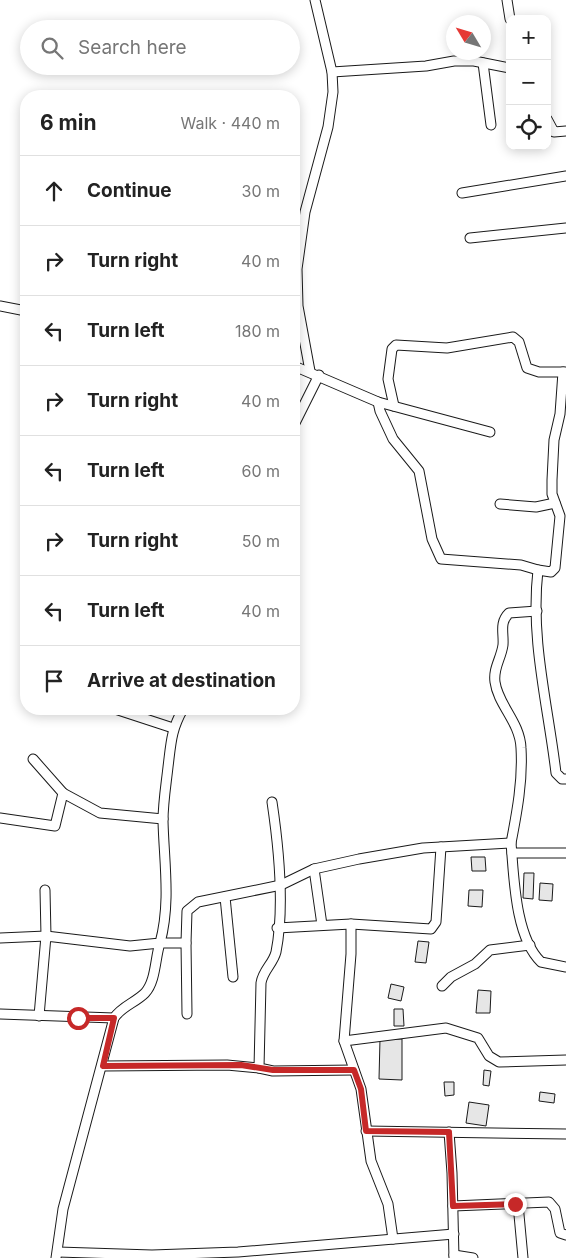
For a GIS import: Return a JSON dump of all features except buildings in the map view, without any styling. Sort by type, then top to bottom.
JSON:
[{"type":"street","points":[[300,248],[306,205],[331,114],[332,72],[315,0]]},
{"type":"street","points":[[507,0],[509,15]]},
{"type":"street","points":[[332,72],[426,66],[454,61],[506,67]]},
{"type":"street","points":[[483,63],[491,125]]},
{"type":"street","points":[[551,126],[554,132],[566,131]]},
{"type":"street","points":[[462,192],[566,176]]},
{"type":"street","points":[[470,238],[566,228]]},
{"type":"street","points":[[0,306],[20,309]]},
{"type":"street","points":[[300,314],[315,373],[300,410]]},
{"type":"street","points":[[378,402],[380,411],[393,439],[419,471],[430,529],[441,559],[521,565],[538,570],[554,570],[560,516],[552,494],[554,440],[560,414],[565,372],[539,372],[527,368],[519,342],[513,337],[447,348],[396,345],[392,349],[388,374],[394,406]]},
{"type":"street","points":[[300,368],[378,402],[490,432]]},
{"type":"street","points":[[500,504],[536,507],[555,503]]},
{"type":"street","points":[[555,557],[566,558]]},
{"type":"street","points":[[538,570],[537,611],[541,679],[556,773],[560,778],[566,780]]},
{"type":"street","points":[[537,611],[508,613],[505,617],[502,626],[502,647],[495,669],[497,689],[519,732],[521,748],[519,800],[511,843],[521,921],[530,945],[541,962],[566,967]]},
{"type":"street","points":[[133,715],[173,728]]},
{"type":"street","points":[[180,715],[173,728],[163,819],[167,897],[165,926],[150,986],[136,1000],[125,1006],[114,1018],[103,1066],[63,1209],[57,1255],[152,1255],[238,1252],[454,1234]]},
{"type":"street","points":[[33,759],[63,793],[100,813],[163,819]]},
{"type":"street","points":[[0,818],[55,826],[63,793]]},
{"type":"street","points":[[259,1068],[261,982],[263,973],[276,954],[281,885],[272,802]]},
{"type":"street","points":[[187,1014],[186,943],[188,908],[198,902],[281,885],[314,869],[402,850],[511,843]]},
{"type":"street","points":[[278,928],[351,924],[431,929],[436,922],[441,847]]},
{"type":"street","points":[[512,853],[566,852]]},
{"type":"street","points":[[314,869],[322,926]]},
{"type":"street","points":[[39,1016],[46,936],[45,890]]},
{"type":"street","points":[[225,897],[233,976]]},
{"type":"street","points":[[351,924],[351,954],[344,1041],[362,1097],[374,1172],[388,1204],[393,1239]]},
{"type":"street","points":[[0,938],[46,936],[130,946],[186,943]]},
{"type":"street","points":[[442,986],[451,977],[475,964],[490,950],[530,945]]},
{"type":"street","points":[[0,1014],[114,1018]]},
{"type":"street","points":[[344,1041],[446,1028],[478,1038],[489,1056],[499,1062],[566,1060]]},
{"type":"street","points":[[103,1066],[241,1065],[273,1070],[354,1070]]},
{"type":"street","points":[[366,1131],[566,1134]]},
{"type":"street","points":[[449,1132],[454,1256],[473,1258]]},
{"type":"street","points":[[453,1206],[549,1202],[555,1209],[560,1233],[566,1235]]},
{"type":"street","points":[[518,1204],[523,1258]]},
{"type":"route","points":[[78,1018],[114,1018],[103,1066],[241,1065],[273,1070],[354,1070],[364,1104],[366,1131],[449,1132],[453,1206],[515,1204]]}]
